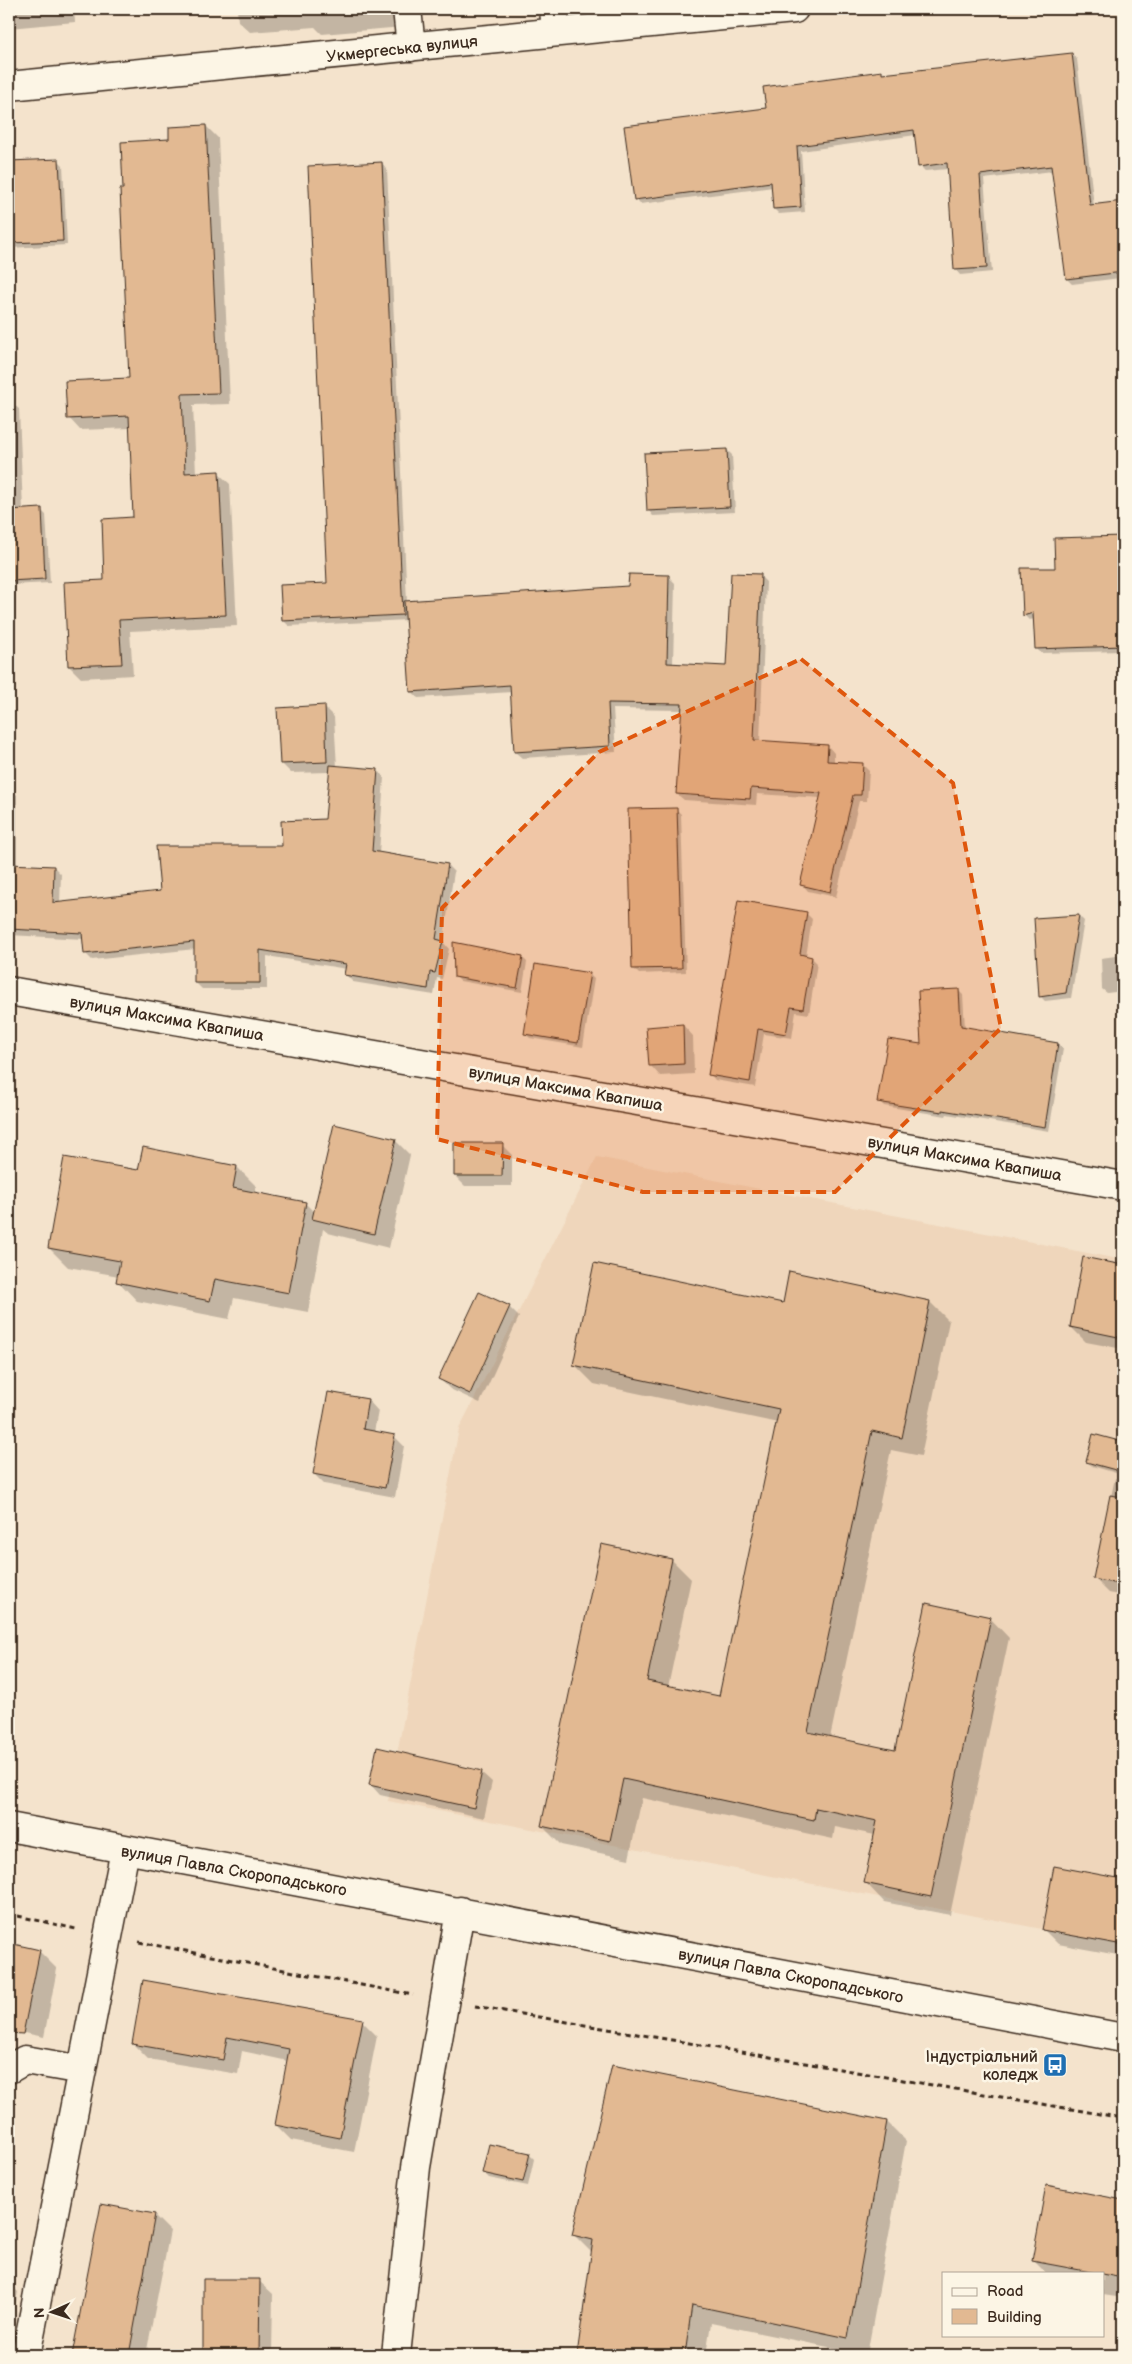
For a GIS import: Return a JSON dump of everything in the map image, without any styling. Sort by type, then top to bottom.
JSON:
[{"type":"street","points":[[408,9],[411,47]]},
{"type":"street","name":"Укмергеська вулиця","points":[[9,86],[411,47],[555,21],[794,9]]},
{"type":"street","name":"вулиця Максима Квапиша","points":[[9,991],[1123,1186]]},
{"type":"street","name":"вулиця Павла Скоропадського","points":[[9,1827],[1123,2038]]},
{"type":"street","points":[[26,2355],[125,1850]]},
{"type":"street","points":[[396,2355],[416,2168],[460,1911]]},
{"type":"street","points":[[9,2069],[25,2060],[82,2070]]},
{"type":"path","points":[[9,1914],[108,1936],[444,2000],[1123,2118]]},
{"type":"highlighted area","points":[[801,659],[953,783],[1001,1028],[835,1192],[643,1192],[437,1139],[442,908],[599,752]]},
{"type":"shaded area","points":[[597,1157],[1123,1260],[1123,1945],[388,1801],[459,1429]]},
{"type":"building","points":[[1072,53],[1090,205],[1123,201],[1123,272],[1066,279],[1051,166],[980,175],[987,268],[954,270],[947,163],[918,167],[914,130],[797,146],[801,207],[773,209],[771,182],[634,200],[624,126],[766,108],[763,87],[882,71],[882,74]]},
{"type":"building","points":[[206,125],[219,393],[182,394],[185,473],[219,471],[226,615],[119,620],[122,664],[68,666],[64,582],[104,580],[102,519],[133,517],[129,416],[67,419],[65,381],[129,378],[120,189],[123,189],[121,142],[169,139],[169,127]]},
{"type":"building","points":[[59,159],[63,241],[9,243],[9,161]]},
{"type":"building","points":[[382,162],[403,615],[282,621],[280,585],[327,583],[308,166]]},
{"type":"building","points":[[727,449],[730,507],[647,511],[644,453]]},
{"type":"building","points":[[42,508],[45,579],[9,581],[9,510]]},
{"type":"building","points":[[1123,536],[1123,646],[1035,649],[1033,613],[1023,616],[1021,568],[1055,568],[1054,538]]},
{"type":"building","points":[[731,573],[761,574],[754,740],[828,745],[827,761],[863,763],[861,795],[853,795],[830,892],[800,885],[821,793],[751,788],[750,799],[676,794],[682,704],[608,703],[610,746],[514,752],[510,685],[410,692],[404,601],[628,586],[629,574],[669,575],[667,663],[726,666]]},
{"type":"building","points":[[325,705],[327,762],[280,764],[277,708]]},
{"type":"building","points":[[330,765],[378,769],[372,851],[448,864],[436,939],[443,941],[435,973],[430,972],[428,989],[344,975],[346,964],[260,950],[260,983],[194,983],[194,942],[84,954],[82,933],[9,929],[9,864],[54,866],[53,903],[160,891],[156,846],[282,846],[281,821],[325,819]]},
{"type":"building","points":[[677,808],[682,968],[632,969],[628,809]]},
{"type":"building","points":[[738,900],[807,912],[800,954],[812,957],[803,1009],[791,1007],[786,1034],[758,1029],[750,1082],[708,1075]]},
{"type":"building","points":[[1079,915],[1066,993],[1039,997],[1034,918]]},
{"type":"building","points":[[453,942],[523,956],[517,988],[454,977]]},
{"type":"building","points":[[535,964],[590,973],[578,1043],[524,1034]]},
{"type":"building","points":[[959,989],[961,1026],[1058,1043],[1045,1127],[942,1110],[942,1112],[877,1102],[888,1039],[921,1044],[918,991]]},
{"type":"building","points":[[683,1024],[684,1064],[649,1066],[646,1027]]},
{"type":"building","points":[[334,1124],[396,1139],[374,1234],[312,1219]]},
{"type":"building","points":[[454,1143],[503,1143],[502,1176],[454,1176]]},
{"type":"building","points":[[143,1147],[237,1166],[233,1188],[306,1202],[289,1293],[215,1279],[210,1301],[116,1282],[120,1261],[48,1248],[64,1157],[138,1170]]},
{"type":"building","points":[[1083,1257],[1123,1265],[1123,1338],[1070,1327]]},
{"type":"building","points":[[594,1263],[783,1303],[789,1271],[930,1301],[902,1438],[872,1431],[808,1732],[895,1750],[926,1603],[991,1617],[931,1897],[864,1883],[877,1821],[816,1808],[814,1820],[623,1779],[610,1841],[541,1826],[601,1544],[672,1559],[647,1681],[719,1696],[779,1409],[573,1365]]},
{"type":"building","points":[[479,1292],[510,1306],[470,1394],[438,1379]]},
{"type":"building","points":[[328,1392],[368,1399],[363,1429],[395,1435],[385,1488],[313,1474]]},
{"type":"building","points":[[1093,1434],[1123,1442],[1123,1472],[1086,1462]]},
{"type":"building","points":[[1110,1495],[1123,1497],[1123,1585],[1093,1579]]},
{"type":"building","points":[[377,1747],[482,1771],[474,1808],[369,1785]]},
{"type":"building","points":[[1054,1866],[1123,1879],[1123,1945],[1042,1930]]},
{"type":"building","points":[[9,1943],[40,1950],[23,2034],[9,2033]]},
{"type":"building","points":[[143,1980],[363,2019],[340,2138],[275,2125],[289,2049],[227,2037],[223,2060],[132,2044]]},
{"type":"building","points":[[612,2065],[887,2121],[848,2338],[692,2305],[685,2355],[577,2355],[593,2240],[572,2235]]},
{"type":"building","points":[[489,2144],[530,2153],[523,2182],[482,2173]]},
{"type":"building","points":[[1046,2185],[1123,2200],[1123,2278],[1104,2274],[1104,2272],[1091,2272],[1032,2261]]},
{"type":"building","points":[[101,2204],[155,2214],[129,2355],[72,2355]]},
{"type":"building","points":[[203,2279],[260,2279],[259,2355],[203,2355]]},
{"type":"place","name":"Індустріальний коледж","points":[[1055,2065]]}]
